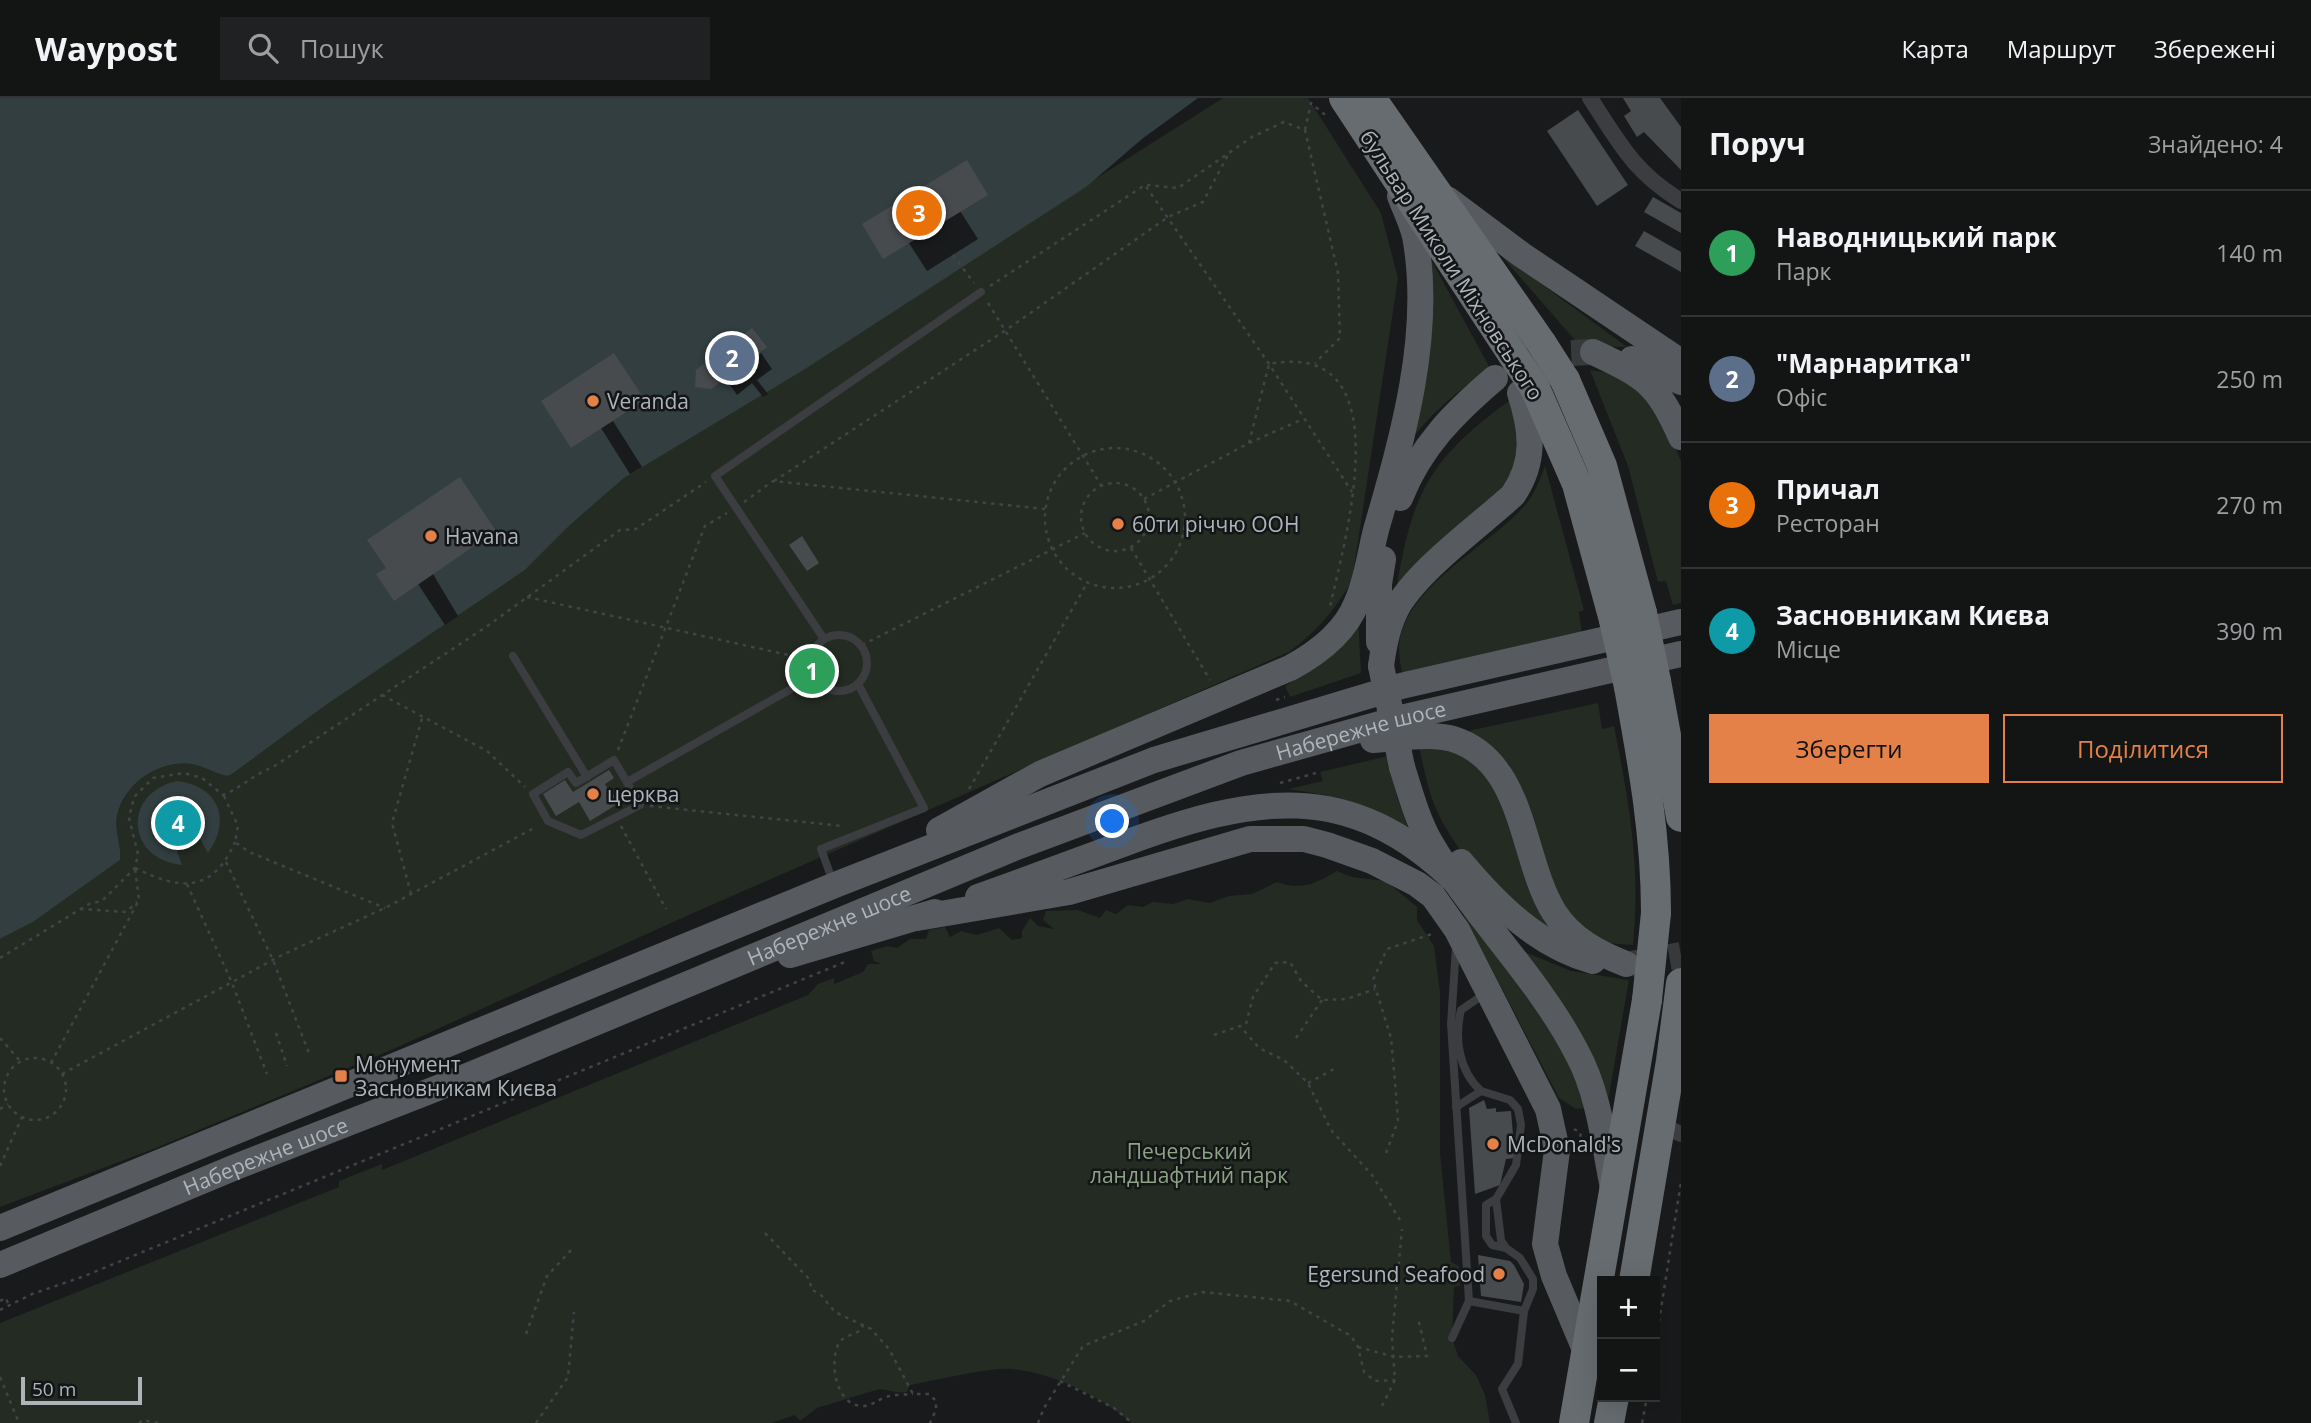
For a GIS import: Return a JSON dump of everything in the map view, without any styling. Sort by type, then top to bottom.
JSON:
[{"type":"highway","name":"бульвар Миколи Міхновського","points":[[1371,98],[1542,344],[1565,380],[1586,423],[1602,467],[1642,684],[1681,817]]},
{"type":"highway","name":"бульвар Миколи Міхновського","points":[[1335,102],[1385,159],[1478,300],[1504,364],[1527,390],[1577,484],[1628,617]]},
{"type":"highway","name":"бульвар Миколи Міхновського","points":[[1574,1423],[1647,1000],[1656,913],[1656,855],[1642,684]]},
{"type":"highway","points":[[1635,1276],[1671,1129],[1671,1061],[1681,989]]},
{"type":"highway","points":[[1609,1423],[1613,1402]]},
{"type":"main road","points":[[842,882],[1040,774],[1290,668],[1322,650],[1357,603],[1389,487],[1413,370],[1421,306],[1414,233],[1385,159]]},
{"type":"main road","points":[[1435,189],[1522,254],[1681,362]]},
{"type":"main road","points":[[1681,382],[1634,360],[1593,352],[1631,368],[1645,379],[1670,412],[1681,437]]},
{"type":"main road","points":[[1389,487],[1413,445],[1440,414],[1504,364]]},
{"type":"main road","points":[[1504,364],[1455,412],[1411,469],[1387,537],[1379,584],[1381,666],[1402,767],[1430,840],[1456,883],[1559,1021],[1579,1056],[1592,1093],[1614,1189]]},
{"type":"main road","points":[[1381,666],[1386,634],[1399,604],[1421,578],[1513,495],[1521,483],[1531,451],[1527,390]]},
{"type":"main road","name":"Набережне шосе","points":[[0,1228],[842,882],[1114,774],[1233,734],[1401,686],[1681,622]]},
{"type":"main road","name":"Набережне шосе","points":[[0,1265],[1019,846],[1241,763],[1401,718],[1681,654]]},
{"type":"main road","points":[[1308,743],[1434,737],[1451,738],[1469,746],[1488,760],[1510,792],[1554,913],[1582,942],[1598,953],[1626,964],[1598,962],[1574,956],[1537,937],[1492,899],[1429,818],[1402,767]]},
{"type":"main road","points":[[705,977],[918,918],[1213,813],[1280,804],[1342,812],[1376,824],[1418,849],[1456,883]]},
{"type":"main road","points":[[918,918],[1069,892],[1220,846],[1275,838],[1327,845],[1372,861],[1433,896],[1453,939],[1494,1000],[1548,1109],[1556,1132],[1557,1150],[1545,1244],[1554,1276],[1586,1352]]},
{"type":"main road","points":[[1671,1061],[1681,1033]]},
{"type":"main road","points":[[1671,1129],[1681,1098]]},
{"type":"street","points":[[1590,98],[1630,160],[1653,184],[1681,201]]},
{"type":"lane","points":[[824,639],[715,476],[981,292]]},
{"type":"lane","points":[[842,635],[862,645],[866,668],[858,684],[843,691],[834,691],[826,688],[814,676],[811,660],[824,639],[842,635]]},
{"type":"lane","points":[[513,656],[587,777]]},
{"type":"lane","points":[[627,782],[814,676]]},
{"type":"lane","points":[[842,882],[821,849],[924,808],[858,684]]},
{"type":"lane","points":[[614,760],[640,805],[581,835],[548,821],[533,794],[568,772],[576,783],[587,777],[614,760]]},
{"type":"lane","points":[[1452,1338],[1469,1301],[1451,1024],[1453,939]]},
{"type":"lane","points":[[1494,1000],[1480,997],[1469,1003],[1461,1010],[1457,1025],[1463,1068],[1468,1078],[1481,1091],[1510,1100],[1517,1109],[1521,1125],[1516,1166],[1496,1199],[1486,1205],[1486,1236],[1492,1245],[1506,1248]]},
{"type":"lane","points":[[1456,1107],[1481,1091]]},
{"type":"lane","points":[[1496,1199],[1501,1240],[1506,1248],[1520,1258],[1533,1279],[1524,1311],[1518,1364],[1502,1388],[1516,1423]]},
{"type":"lane","points":[[1469,1301],[1524,1311]]},
{"type":"path","points":[[1315,363],[1340,338],[1338,273],[1305,130],[1311,103],[1324,114],[1335,102]]},
{"type":"path","points":[[981,292],[1145,185],[1178,188],[1252,136],[1284,122],[1305,130]]},
{"type":"path","points":[[773,481],[1006,330],[1168,217],[1203,202],[1230,151]]},
{"type":"path","points":[[1145,185],[1269,364],[1352,492]]},
{"type":"path","points":[[953,254],[1006,330],[1101,485]]},
{"type":"path","points":[[1269,364],[1292,360],[1315,363],[1333,375],[1354,410],[1357,438],[1346,544],[1328,617]]},
{"type":"path","points":[[1249,443],[1269,364]]},
{"type":"path","points":[[1144,499],[1249,443],[1303,419]]},
{"type":"path","points":[[1103,448],[1125,448],[1154,460],[1177,483],[1184,503],[1183,536],[1168,565],[1152,579],[1130,587],[1107,589],[1086,583],[1065,568],[1052,550],[1045,530],[1045,509],[1052,487],[1065,468],[1083,455],[1103,448]]},
{"type":"path","points":[[223,795],[382,695],[620,530],[636,529],[715,476]]},
{"type":"path","points":[[1111,483],[1130,486],[1144,499],[1149,509],[1146,531],[1130,547],[1121,550],[1100,547],[1085,533],[1082,522],[1085,500],[1101,485],[1111,483]]},
{"type":"path","points":[[862,645],[1085,533]]},
{"type":"path","points":[[1130,547],[1152,579],[1215,689]]},
{"type":"path","points":[[967,792],[1086,583]]},
{"type":"path","points":[[527,597],[811,660]]},
{"type":"path","points":[[382,695],[487,751],[533,794]]},
{"type":"path","points":[[411,894],[392,823],[423,715]]},
{"type":"path","points":[[51,1063],[139,900],[135,868],[138,854],[129,818],[134,797],[153,778],[184,773],[202,778],[223,795],[238,826],[235,842],[226,862],[216,873],[187,884],[167,883],[135,868]]},
{"type":"path","points":[[1280,783],[1316,773]]},
{"type":"path","points":[[640,805],[869,829]]},
{"type":"path","points":[[617,818],[667,909]]},
{"type":"path","points":[[62,1074],[274,960],[385,908],[548,821]]},
{"type":"path","points":[[235,842],[262,860],[385,908]]},
{"type":"path","points":[[226,862],[274,960],[310,1056]]},
{"type":"path","points":[[0,958],[80,909],[102,901],[135,868]]},
{"type":"path","points":[[187,884],[232,983],[267,1074]]},
{"type":"path","points":[[80,909],[126,912],[139,900]]},
{"type":"path","points":[[1386,1153],[1398,1121],[1391,1038],[1373,980],[1387,948],[1417,941],[1433,933],[1453,939]]},
{"type":"path","points":[[0,1310],[32,1294],[82,1277],[850,960]]},
{"type":"path","points":[[1246,1024],[1253,997],[1275,963],[1290,962],[1301,981],[1322,1000],[1347,999],[1375,989]]},
{"type":"path","points":[[1296,1038],[1322,1000]]},
{"type":"path","points":[[1214,1035],[1240,1026],[1259,1048],[1284,1059],[1308,1083],[1331,1130],[1372,1175],[1400,1220]]},
{"type":"path","points":[[276,1032],[287,1066]]},
{"type":"path","points":[[0,1038],[20,1061]]},
{"type":"path","points":[[36,1058],[51,1063],[62,1074],[65,1093],[57,1110],[41,1119],[22,1117],[8,1104],[4,1085],[12,1068],[20,1061],[36,1058]]},
{"type":"path","points":[[1308,1083],[1334,1069]]},
{"type":"path","points":[[0,1109],[8,1104]]},
{"type":"path","points":[[0,1166],[22,1117]]},
{"type":"path","points":[[1656,1339],[1681,1182]]},
{"type":"path","points":[[1382,1406],[1395,1380],[1392,1338],[1402,1229]]},
{"type":"path","points":[[765,1233],[810,1280],[811,1289],[821,1295],[835,1312],[863,1324],[889,1349],[913,1394]]},
{"type":"path","points":[[526,1334],[547,1276],[574,1247]]},
{"type":"path","points":[[1038,1423],[1060,1381],[1083,1346],[1144,1321],[1170,1301],[1203,1292],[1290,1301],[1351,1336],[1359,1347],[1364,1372],[1375,1381],[1395,1380]]},
{"type":"path","points":[[0,1301],[6,1298],[9,1306]]},
{"type":"path","points":[[536,1423],[568,1377],[574,1312]]},
{"type":"path","points":[[1359,1347],[1395,1357],[1427,1356],[1418,1318]]},
{"type":"path","points":[[863,1324],[862,1329],[844,1338],[838,1345],[834,1370],[844,1396],[861,1406],[875,1404],[886,1397],[929,1394],[936,1401],[936,1410],[930,1423]]},
{"type":"path","points":[[0,1377],[19,1423]]},
{"type":"path","points":[[1060,1381],[1114,1408],[1132,1423]]},
{"type":"path","points":[[1642,1423],[1646,1402]]},
{"type":"path","points":[[139,1423],[142,1420],[158,1423]]},
{"type":"green space","points":[[1223,98],[1308,98],[1381,213],[1398,278],[1352,581],[1332,611],[1308,637],[1289,652],[682,918],[389,1051],[156,1148],[0,1207],[0,939],[33,922],[120,860],[117,817],[127,794],[135,785],[155,770],[179,764],[196,765],[227,776],[232,774],[326,705],[525,570],[570,525],[624,478]]},
{"type":"green space","points":[[1424,247],[1491,370],[1443,405],[1404,449]]},
{"type":"green space","points":[[1498,252],[1627,347],[1580,346]]},
{"type":"green space","points":[[1590,370],[1618,374],[1658,408],[1681,461],[1681,603],[1673,605],[1666,581],[1658,582],[1628,466]]},
{"type":"green space","points":[[1510,400],[1520,419],[1519,473],[1394,601],[1407,534],[1426,485],[1458,444]]},
{"type":"green space","points":[[1545,466],[1584,610],[1579,612],[1582,634],[1403,676],[1399,650],[1403,628],[1414,607],[1449,570],[1526,504],[1535,491]]},
{"type":"green space","points":[[1358,619],[1361,673],[1290,697],[1285,686],[1318,665]]},
{"type":"green space","points":[[1598,703],[1602,729],[1614,726],[1629,808],[1636,889],[1633,945],[1600,940],[1578,923],[1553,882],[1509,764],[1494,748],[1468,731]]},
{"type":"green space","points":[[1437,745],[1484,765],[1559,932],[1522,911],[1504,897],[1470,862],[1456,843],[1432,799],[1419,747]]},
{"type":"green space","points":[[1388,756],[1397,797],[1408,828],[1325,795],[1288,789],[1323,781],[1320,772]]},
{"type":"green space","name":"Печерський ландшафтний парк","points":[[1337,871],[1352,877],[1386,881],[1417,907],[1417,920],[1434,946],[1440,992],[1440,1153],[1451,1262],[1459,1266],[1460,1286],[1454,1287],[1452,1338],[1458,1356],[1476,1375],[1485,1395],[1490,1423],[1132,1423],[1075,1387],[1027,1371],[1001,1369],[910,1385],[907,1392],[876,1390],[817,1408],[800,1421],[795,1415],[771,1423],[0,1423],[0,1323],[339,1187],[339,1181],[382,1164],[382,1170],[808,995],[818,984],[834,978],[834,984],[863,972],[868,964],[882,964],[874,961],[871,951],[887,946],[897,948],[910,939],[926,939],[929,930],[945,927],[950,937],[961,931],[977,935],[999,928],[1012,940],[1022,938],[1022,931],[1030,918],[1038,926],[1054,929],[1043,920],[1046,911],[1078,910],[1100,918],[1106,910],[1116,914],[1128,905],[1143,907],[1153,902],[1173,904],[1188,899],[1210,903],[1229,896],[1252,894],[1277,882],[1301,886]]},
{"type":"green space","points":[[1447,892],[1477,925],[1567,1054],[1588,1108],[1576,1109],[1559,1098],[1463,914]]},
{"type":"green space","points":[[1518,949],[1571,971],[1629,980],[1608,1101],[1602,1080],[1582,1040],[1558,1002]]},
{"type":"shaded area","points":[[0,98],[1198,98],[1142,139],[1086,187],[805,369],[624,478],[570,525],[525,570],[326,705],[232,774],[227,776],[196,765],[179,764],[166,766],[144,776],[127,794],[117,816],[120,860],[33,922],[0,939]]},
{"type":"shaded area","points":[[177,781],[191,784],[212,797],[220,817],[215,841],[208,853],[187,816],[168,826],[182,865],[163,860],[150,851],[141,839],[138,825],[140,811],[147,798],[159,788]]},
{"type":"pier","points":[[960,211],[978,239],[927,271],[909,243]]},
{"type":"pier","points":[[761,353],[772,369],[757,380],[768,394],[763,397],[752,383],[737,395],[726,379]]},
{"type":"pier","points":[[613,421],[642,467],[630,474],[601,428]]},
{"type":"pier","points":[[433,574],[458,616],[445,625],[418,584]]},
{"type":"building","points":[[1623,98],[1660,98],[1681,127],[1681,170],[1644,132],[1637,137],[1624,116],[1631,111]]},
{"type":"building","points":[[1578,110],[1628,185],[1597,206],[1547,131]]},
{"type":"building","points":[[967,160],[988,195],[883,259],[862,224]]},
{"type":"building","points":[[1653,197],[1681,213],[1681,233],[1644,212]]},
{"type":"building","points":[[1644,231],[1681,252],[1681,272],[1635,246]]},
{"type":"building","points":[[752,328],[767,347],[711,389],[695,387],[696,370]]},
{"type":"building","name":"Veranda","points":[[614,353],[645,400],[571,448],[541,401]]},
{"type":"building","name":"Havana","points":[[460,477],[496,531],[394,601],[376,574],[386,568],[367,540]]},
{"type":"building","points":[[802,536],[819,563],[807,571],[789,545]]},
{"type":"building","name":"церква","points":[[609,770],[614,778],[605,784],[612,796],[619,792],[624,800],[590,821],[579,802],[556,816],[543,794],[565,780],[573,792]]},
{"type":"building","name":"McDonald's","points":[[1484,1100],[1487,1109],[1496,1108],[1496,1112],[1511,1111],[1515,1158],[1506,1159],[1500,1185],[1475,1194],[1469,1108]]},
{"type":"building","name":"Egersund Seafood","points":[[1478,1255],[1510,1261],[1514,1265],[1524,1284],[1521,1302],[1481,1296]]},
{"type":"tunnel","points":[[1533,361],[1570,353],[1593,352]]},
{"type":"tunnel","points":[[1631,964],[1681,955]]},
{"type":"place","name":"Причал","points":[[919,213]]},
{"type":"place","name":"\"Марнаритка\"","points":[[732,358]]},
{"type":"place","name":"Veranda","points":[[593,401]]},
{"type":"place","name":"60ти річчю ООН","points":[[1118,524]]},
{"type":"place","name":"Havana","points":[[431,536]]},
{"type":"place","name":"Наводницький парк","points":[[812,671]]},
{"type":"place","name":"церква","points":[[593,794]]},
{"type":"place","name":"Засновникам Києва","points":[[178,823]]},
{"type":"place","name":"Монумент Засновникам Києва","points":[[341,1076]]},
{"type":"place","name":"McDonald's","points":[[1493,1144]]},
{"type":"place","name":"Egersund Seafood","points":[[1499,1274]]}]
